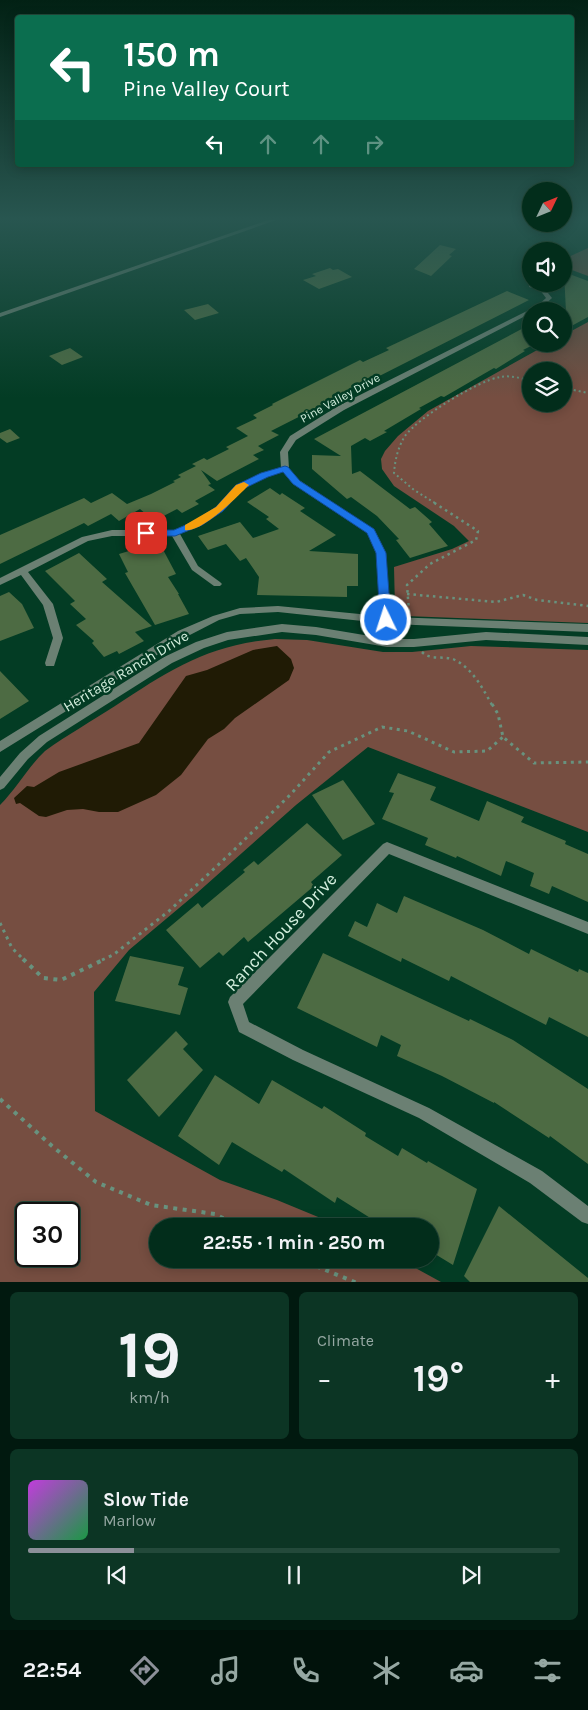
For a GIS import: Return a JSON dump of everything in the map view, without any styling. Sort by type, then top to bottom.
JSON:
[{"type":"street","points":[[0,315],[107,278]]},
{"type":"street","name":"Pine Valley Drive","points":[[285,468],[284,452],[293,438],[341,408],[539,307],[549,298],[544,292]]},
{"type":"street","points":[[0,582],[85,539],[112,533],[175,533],[198,523],[220,509],[240,487],[264,475],[285,468],[296,482],[371,531],[381,553],[387,643]]},
{"type":"street","points":[[175,533],[195,568],[217,584]]},
{"type":"street","points":[[22,571],[48,604],[58,638],[50,664]]},
{"type":"street","name":"Heritage Ranch Drive","points":[[0,746],[192,628],[240,611],[268,609],[386,620],[588,628]]},
{"type":"street","name":"Heritage Ranch Drive","points":[[0,785],[24,756],[43,739],[168,660],[200,645],[245,632],[282,628],[316,631],[387,643],[414,643],[486,636],[588,641]]},
{"type":"street","name":"Ranch House Drive","points":[[588,928],[387,848],[235,1002],[244,1026],[298,1055],[424,1113],[536,1176],[588,1216]]},
{"type":"path","points":[[411,620],[407,605],[407,585],[416,573],[431,562],[476,540],[478,531],[414,490],[394,473],[395,456],[407,433],[447,402],[483,383],[500,377],[522,379]]},
{"type":"path","points":[[572,390],[588,393]]},
{"type":"path","points":[[407,594],[496,602],[523,595],[537,600],[588,606]]},
{"type":"path","points":[[414,643],[426,656],[455,660],[475,677],[498,714],[503,737],[534,764],[588,762]]},
{"type":"path","points":[[0,922],[12,948],[43,978],[61,980],[113,955],[169,911],[291,794],[329,752],[382,727],[408,731],[454,752],[487,751],[503,737]]},
{"type":"path","points":[[0,1099],[52,1146],[96,1182],[151,1205],[215,1214],[223,1218]]},
{"type":"path","points":[[322,1268],[357,1282]]},
{"type":"shaded area","points":[[588,322],[588,623],[405,616],[395,609],[394,567],[452,549],[469,541],[454,526],[394,486],[382,469],[381,459],[385,451],[398,436],[428,411],[534,352],[572,352],[572,331]]},
{"type":"shaded area","points":[[275,639],[307,640],[383,652],[412,652],[471,646],[588,650],[588,832],[368,747],[296,805],[197,893],[129,950],[94,992],[95,1111],[220,1180],[321,1218],[149,1218],[149,1268],[415,1268],[441,1282],[0,1282],[0,805],[39,757],[62,739],[154,681],[190,661],[229,647]]},
{"type":"shaded area","points":[[277,646],[291,659],[294,668],[289,680],[208,739],[181,775],[156,795],[118,812],[99,812],[83,809],[67,810],[46,817],[39,816],[20,803],[16,804],[14,798],[27,786],[34,787],[59,772],[139,743],[186,676],[207,670],[253,650]]},
{"type":"building","points":[[310,278],[350,278],[319,289],[303,280]]},
{"type":"building","points":[[572,278],[588,281],[588,317],[572,326],[572,302],[566,302],[565,292],[572,292]]},
{"type":"building","points":[[507,291],[529,300],[271,431],[279,435],[258,446],[264,450],[253,455],[259,459],[217,481],[201,470],[211,484],[208,485],[215,490],[195,501],[199,504],[182,513],[177,509],[154,521],[140,509],[119,521],[111,514],[88,526],[84,523],[0,564],[0,535],[84,498],[91,503],[112,493],[127,504],[151,494],[175,482],[173,481],[181,477],[178,475],[196,466],[192,464],[204,458],[207,460],[229,449],[226,447],[248,436],[236,428],[257,418],[253,415],[360,360],[363,362],[389,350],[386,348]]},
{"type":"building","points":[[208,304],[219,313],[195,320],[184,310]]},
{"type":"building","points":[[522,329],[523,352],[444,397],[441,396],[419,408],[421,409],[384,431],[387,432],[370,441],[365,438],[351,446],[352,474],[360,471],[410,509],[415,507],[432,522],[429,524],[448,546],[410,558],[396,540],[399,539],[377,516],[351,497],[347,499],[312,469],[312,455],[341,456],[314,439]]},
{"type":"building","points":[[70,348],[83,357],[62,365],[49,356]]},
{"type":"building","points":[[10,429],[20,438],[7,443],[0,438],[0,433]]},
{"type":"building","points":[[270,488],[280,495],[282,493],[305,508],[300,511],[336,535],[309,551],[358,554],[358,586],[347,586],[347,597],[257,595],[259,577],[246,558],[240,561],[226,544],[208,550],[198,536],[240,522],[253,538],[279,529],[266,519],[269,517],[247,502]]},
{"type":"building","points":[[159,542],[176,574],[168,577],[189,614],[155,625],[125,573],[128,572],[119,554]]},
{"type":"building","points":[[79,553],[107,579],[102,582],[152,626],[135,632],[144,641],[119,654],[117,651],[104,657],[92,643],[94,641],[76,625],[86,619],[70,604],[75,601],[45,571]]},
{"type":"building","points":[[9,592],[22,604],[34,628],[0,641],[0,596]]},
{"type":"building","points":[[0,671],[29,701],[0,719]]},
{"type":"building","points":[[398,773],[436,787],[430,800],[479,821],[487,801],[524,817],[521,822],[566,841],[565,844],[588,854],[588,902],[552,886],[549,894],[530,886],[534,873],[506,861],[501,876],[457,856],[456,858],[425,845],[428,838],[382,819],[394,793],[389,792]]},
{"type":"building","points":[[343,780],[375,824],[343,840],[312,795]]},
{"type":"building","points":[[307,823],[342,855],[311,882],[314,886],[248,942],[244,937],[223,956],[219,952],[200,968],[166,930],[198,903],[202,908],[245,872],[243,870],[254,861],[258,865]]},
{"type":"building","points":[[404,896],[483,930],[529,954],[531,949],[578,972],[579,969],[588,973],[588,1037],[549,1017],[546,1025],[451,976],[449,981],[402,958],[401,962],[348,936],[355,921],[367,927],[377,903],[397,913]]},
{"type":"building","points":[[323,953],[513,1040],[588,1089],[588,1164],[550,1136],[549,1138],[494,1102],[397,1056],[401,1045],[381,1035],[377,1047],[297,1008]]},
{"type":"building","points":[[130,956],[184,967],[178,985],[188,988],[180,1015],[115,1001]]},
{"type":"building","points":[[176,1031],[188,1044],[183,1049],[203,1070],[159,1117],[127,1080]]},
{"type":"building","points":[[215,1075],[259,1104],[272,1080],[322,1109],[324,1106],[366,1133],[365,1136],[398,1156],[402,1148],[477,1189],[453,1265],[439,1256],[439,1218],[370,1218],[337,1197],[335,1203],[284,1169],[282,1172],[232,1142],[219,1165],[178,1136]]},
{"type":"building","points":[[499,1206],[588,1278],[588,1282],[470,1282],[464,1276]]},
{"type":"slow traffic","points":[[188,527],[220,509],[244,485]]},
{"type":"route","points":[[146,533],[175,533],[198,523],[220,509],[240,487],[264,475],[285,468],[296,482],[371,531],[381,553],[386,620]]}]
